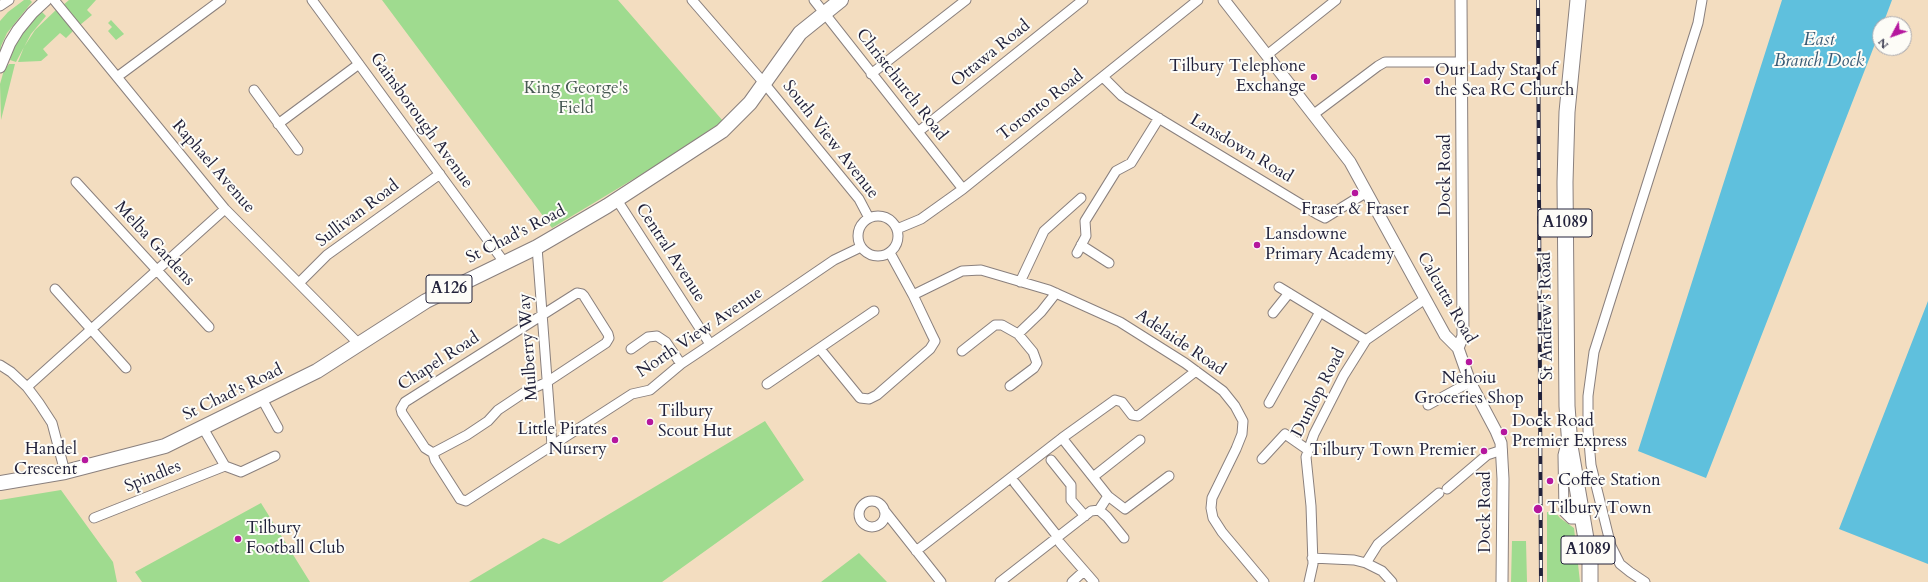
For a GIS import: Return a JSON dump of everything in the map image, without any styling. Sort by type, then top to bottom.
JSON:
[{"type":"highway","name":"St Andrew's Road","points":[[1578,0],[1567,112],[1565,182],[1567,406],[1570,446],[1590,562],[1590,582]]},
{"type":"main road","name":"St Chad's Road","points":[[0,482],[65,472],[165,446],[317,371],[426,301],[504,262],[538,247],[617,200],[722,131],[739,116],[800,33],[841,0]]},
{"type":"street","points":[[0,6],[9,0]]},
{"type":"street","points":[[0,67],[10,43],[18,30],[32,13],[46,0]]},
{"type":"street","name":"Raphael Avenue","points":[[54,0],[225,209],[359,344]]},
{"type":"street","points":[[117,77],[222,0]]},
{"type":"street","name":"Gainsborough Avenue","points":[[312,0],[504,262]]},
{"type":"street","name":"South View Avenue","points":[[692,0],[764,83],[859,199],[869,218]]},
{"type":"street","name":"Christchurch Road","points":[[814,0],[963,189]]},
{"type":"street","points":[[871,74],[966,0]]},
{"type":"street","name":"Ottawa Road","points":[[918,132],[1084,0]]},
{"type":"street","name":"Toronto Road","points":[[897,229],[921,219],[963,189],[1198,0]]},
{"type":"street","name":"Calcutta Road","points":[[1224,0],[1350,162],[1444,335],[1458,348],[1470,382],[1496,431],[1501,447]]},
{"type":"street","points":[[1267,56],[1336,0]]},
{"type":"street","name":"Dock Road","points":[[1458,348],[1463,336],[1461,0]]},
{"type":"street","points":[[1645,582],[1620,564],[1611,546],[1591,465],[1588,430],[1588,396],[1594,352],[1698,22],[1702,0]]},
{"type":"street","points":[[1314,114],[1385,62],[1462,62]]},
{"type":"street","points":[[278,124],[359,64]]},
{"type":"street","name":"Lansdown Road","points":[[1103,77],[1122,96],[1325,218],[1367,192]]},
{"type":"street","points":[[254,90],[298,150]]},
{"type":"street","points":[[1109,263],[1079,249],[1086,236],[1085,221],[1116,171],[1132,163],[1159,118]]},
{"type":"street","name":"Sullivan Road","points":[[299,283],[327,255],[440,174]]},
{"type":"street","name":"Melba Gardens","points":[[76,182],[209,327]]},
{"type":"street","points":[[1020,282],[1044,231],[1081,198]]},
{"type":"street","name":"Central Avenue","points":[[617,200],[710,344]]},
{"type":"street","points":[[27,387],[225,209]]},
{"type":"street","points":[[881,216],[888,219],[897,229],[898,242],[890,253],[879,257],[872,256],[861,247],[858,239],[858,232],[861,226],[869,218],[881,216]]},
{"type":"street","name":"Mulberry Way","points":[[538,247],[544,314],[552,445]]},
{"type":"street","name":"North View Avenue","points":[[433,453],[435,460],[460,499],[463,501],[632,394],[650,390],[681,364],[710,344],[834,260],[861,247]]},
{"type":"street","points":[[820,349],[860,398],[869,400],[877,396],[930,349],[935,341],[913,295],[890,253]]},
{"type":"street","name":"Adelaide Road","points":[[913,295],[962,271],[981,270],[1056,293],[1120,322],[1196,371],[1223,391],[1235,406],[1243,422],[1240,439],[1212,498],[1211,508],[1213,518],[1222,532],[1264,582]]},
{"type":"street","points":[[1279,287],[1366,340]]},
{"type":"street","points":[[55,289],[126,368]]},
{"type":"street","points":[[433,453],[488,421],[498,410],[525,392],[547,382],[606,343],[609,338],[584,296],[580,293],[574,294],[544,314]]},
{"type":"street","points":[[1018,334],[1041,312],[1056,293]]},
{"type":"street","points":[[1273,313],[1289,293]]},
{"type":"street","name":"Dunlop Road","points":[[1309,582],[1312,558],[1306,457],[1314,434],[1344,375],[1366,340],[1425,299]]},
{"type":"street","points":[[767,384],[874,311]]},
{"type":"street","points":[[1269,402],[1320,312]]},
{"type":"street","name":"Chapel Road","points":[[433,453],[425,448],[402,413],[403,405],[544,314]]},
{"type":"street","points":[[962,351],[995,325],[1002,325],[1018,334],[1033,352],[1037,363],[1034,368],[1010,386]]},
{"type":"street","points":[[631,349],[648,338],[657,336],[666,342],[681,364]]},
{"type":"street","points":[[0,365],[11,372],[27,387],[40,403],[52,423],[65,472]]},
{"type":"street","points":[[916,551],[1062,438],[1115,400],[1122,402],[1132,414],[1138,416],[1196,371]]},
{"type":"street","points":[[1428,405],[1470,382]]},
{"type":"street","points":[[262,399],[278,428]]},
{"type":"street","points":[[203,428],[225,466],[240,472],[275,456]]},
{"type":"street","points":[[1262,459],[1285,434],[1308,450]]},
{"type":"street","points":[[1062,438],[1108,496],[1125,509],[1169,476]]},
{"type":"street","points":[[1093,476],[1140,440]]},
{"type":"street","points":[[1366,563],[1378,544],[1487,455],[1501,447]]},
{"type":"street","name":"Dock Road","points":[[1501,447],[1504,479],[1502,582]]},
{"type":"street","points":[[1051,460],[1071,485],[1071,500],[1084,516]]},
{"type":"street","name":"Spindles","points":[[94,518],[225,466]]},
{"type":"street","points":[[1015,483],[1094,582]]},
{"type":"street","points":[[1098,510],[1108,496]]},
{"type":"street","points":[[884,510],[941,582]]},
{"type":"street","points":[[1000,582],[1059,540],[1091,511],[1098,510],[1107,517],[1124,538]]},
{"type":"street","points":[[1312,558],[1354,560],[1366,563],[1382,572],[1392,582]]},
{"type":"street","points":[[1072,582],[1084,571]]},
{"type":"green space","points":[[24,0],[30,0],[32,2],[7,33],[1,46],[0,56],[0,21],[8,12]]},
{"type":"green space","points":[[69,0],[96,0],[87,10],[92,15],[80,25],[62,6]]},
{"type":"green space","name":"King George's Field","points":[[382,0],[618,0],[723,121],[652,168],[552,228]]},
{"type":"green space","points":[[57,9],[73,31],[66,38],[60,33],[43,49],[48,55],[41,61],[18,62],[24,47],[35,30]]},
{"type":"green space","points":[[41,11],[46,16],[31,34],[16,62],[10,60],[15,42]]},
{"type":"green space","points":[[111,20],[124,34],[116,40],[108,31],[112,27],[108,23]]},
{"type":"green space","points":[[9,64],[15,64],[1,120],[0,84],[4,70]]},
{"type":"green space","points":[[765,421],[804,480],[662,582],[469,582],[543,538],[559,544]]},
{"type":"green space","points":[[61,490],[113,562],[117,582],[0,582],[0,500]]},
{"type":"green space","name":"Tilbury Football Club","points":[[261,503],[310,582],[142,582],[135,572]]},
{"type":"green space","points":[[1547,512],[1555,512],[1560,518],[1574,528],[1580,582],[1547,582]]},
{"type":"green space","points":[[1512,541],[1526,541],[1527,582],[1511,582]]},
{"type":"green space","points":[[859,553],[887,582],[821,582]]},
{"type":"water","name":"East Branch Dock","points":[[1782,0],[1892,0],[1886,16],[1872,16],[1872,52],[1706,478],[1638,451]]},
{"type":"water","points":[[1928,301],[1928,564],[1839,529]]},
{"type":"railway","points":[[1538,0],[1541,582]]},
{"type":"place","name":"Tilbury Telephone Exchange","points":[[1314,77]]},
{"type":"place","name":"Our Lady Star of the Sea RC Church","points":[[1427,81]]},
{"type":"place","name":"Fraser & Fraser","points":[[1355,193]]},
{"type":"place","name":"Lansdowne Primary Academy","points":[[1257,245]]},
{"type":"place","name":"Nehoiu Groceries Shop","points":[[1469,362]]},
{"type":"place","name":"Tilbury Scout Hut","points":[[650,422]]},
{"type":"place","name":"Dock Road Premier Express","points":[[1504,432]]},
{"type":"place","name":"Little Pirates Nursery","points":[[615,440]]},
{"type":"place","name":"Tilbury Town Premier","points":[[1484,451]]},
{"type":"place","name":"Handel Crescent","points":[[85,460]]},
{"type":"place","name":"Coffee Station","points":[[1550,481]]},
{"type":"place","name":"Tilbury Town","points":[[1538,509]]},
{"type":"place","name":"Tilbury Football Club","points":[[238,539]]}]
